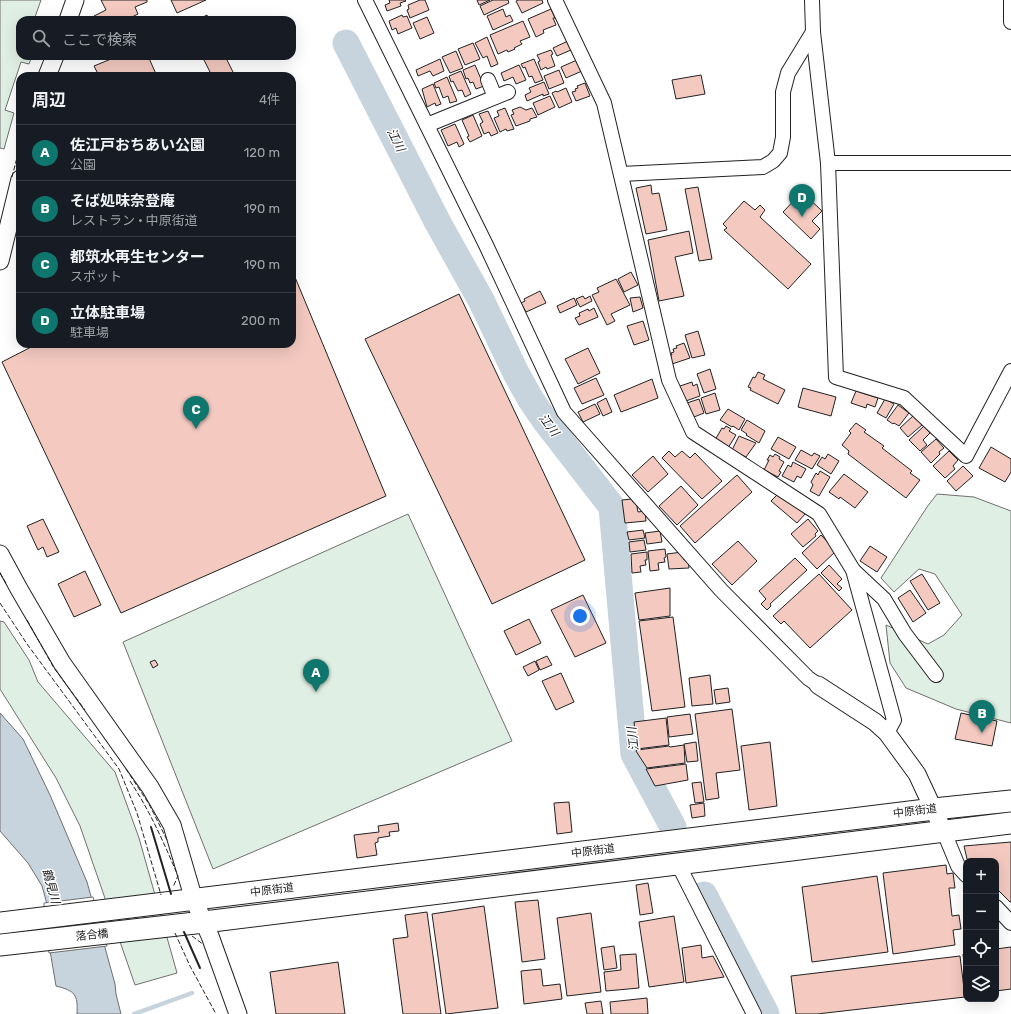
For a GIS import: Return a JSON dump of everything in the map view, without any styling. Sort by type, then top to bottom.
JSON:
[{"type":"main road","name":"中原街道","points":[[185,901],[934,809],[1011,801]]},
{"type":"main road","points":[[194,923],[1011,823]]},
{"type":"main road","name":"落合橋","points":[[0,923],[185,901]]},
{"type":"main road","name":"落合橋","points":[[0,945],[194,923]]},
{"type":"street","points":[[69,16],[75,0]]},
{"type":"street","points":[[365,0],[486,245],[564,412],[721,590],[808,678],[875,722],[887,733],[917,774],[934,809],[958,866],[963,872]]},
{"type":"street","points":[[555,0],[604,103],[669,380],[693,432],[819,514],[853,570],[884,599],[904,634],[936,676]]},
{"type":"street","points":[[812,0],[813,32],[828,164],[836,377],[904,398],[966,456],[1011,371]]},
{"type":"street","points":[[1011,0],[1011,22]]},
{"type":"street","points":[[621,174],[763,167],[773,161],[780,153],[782,137],[783,92],[788,73],[813,32]]},
{"type":"street","points":[[49,72],[53,60]]},
{"type":"street","points":[[427,125],[502,94],[488,80]]},
{"type":"street","points":[[828,164],[1011,164]]},
{"type":"street","points":[[0,261],[16,195]]},
{"type":"street","points":[[0,554],[19,590],[62,663],[150,787],[172,825],[185,901],[194,923],[210,936],[238,1014]]},
{"type":"street","points":[[853,570],[894,720],[887,733]]},
{"type":"street","points":[[678,864],[754,1014]]},
{"type":"street","points":[[999,910],[1011,923]]},
{"type":"green space","points":[[0,0],[41,0],[35,16],[16,16],[16,60],[30,60],[29,64],[21,62],[18,72],[16,72],[16,77],[5,110],[14,113],[4,149],[0,148]]},
{"type":"green space","points":[[937,494],[974,497],[1011,511],[1011,723],[956,709],[906,688],[890,663],[886,625],[928,644],[944,635],[962,615],[935,574],[919,569],[894,592],[881,578]]},
{"type":"green space","points":[[408,514],[512,741],[213,869],[123,642]]},
{"type":"green space","points":[[0,621],[4,622],[29,660],[38,682],[115,772],[139,838],[177,973],[135,985],[80,826],[56,778],[0,689]]},
{"type":"water","name":"鶴見川","points":[[0,713],[23,739],[50,795],[87,882],[115,984],[121,1014],[77,1014],[77,1002],[74,994],[56,986],[46,927],[47,904],[42,886],[28,863],[0,831]]},
{"type":"pier","points":[[93,897],[107,946],[49,953],[44,927],[44,903]]},
{"type":"building","points":[[101,0],[147,0],[147,2],[135,7],[138,14],[134,16],[94,16],[106,10]]},
{"type":"building","points":[[171,0],[206,0],[177,13]]},
{"type":"building","points":[[389,0],[406,1],[400,3],[401,6],[387,11],[385,5],[390,3]]},
{"type":"building","points":[[420,0],[425,0],[429,10],[410,18],[407,10],[409,9],[408,5]]},
{"type":"building","points":[[477,0],[490,0],[479,5]]},
{"type":"building","points":[[493,0],[508,0],[509,3],[484,15],[480,6]]},
{"type":"building","points":[[542,0],[543,3],[522,13],[516,1]]},
{"type":"building","points":[[503,9],[506,17],[510,15],[513,21],[493,30],[487,16]]},
{"type":"building","points":[[551,9],[556,25],[543,30],[544,33],[536,37],[528,19]]},
{"type":"building","points":[[402,15],[403,17],[407,16],[412,28],[398,34],[396,28],[392,30],[389,21]]},
{"type":"building","points":[[427,17],[434,33],[420,39],[413,23]]},
{"type":"building","points":[[523,21],[530,37],[520,41],[522,44],[514,48],[515,49],[508,52],[507,50],[498,54],[490,35]]},
{"type":"building","points":[[487,37],[498,64],[491,67],[487,56],[483,58],[475,43]]},
{"type":"building","points":[[568,41],[571,50],[557,56],[553,48]]},
{"type":"building","points":[[473,43],[480,59],[465,65],[458,49]]},
{"type":"building","points":[[551,50],[553,54],[551,55],[555,66],[547,69],[546,67],[541,70],[538,62],[540,61],[537,55]]},
{"type":"building","points":[[456,51],[463,68],[450,73],[442,57]]},
{"type":"building","points":[[440,59],[444,71],[433,76],[430,71],[418,76],[416,70]]},
{"type":"building","points":[[534,59],[543,80],[535,83],[532,76],[529,77],[525,67],[523,68],[521,64]]},
{"type":"building","points":[[109,60],[150,60],[155,72],[97,72],[94,66]]},
{"type":"building","points":[[204,60],[227,60],[233,72],[210,72]]},
{"type":"building","points":[[577,60],[582,71],[566,78],[561,67]]},
{"type":"building","points":[[475,65],[484,86],[476,89],[473,82],[470,83],[468,78],[466,79],[463,70]]},
{"type":"building","points":[[519,65],[526,80],[516,84],[513,77],[504,81],[501,73]]},
{"type":"building","points":[[559,70],[564,83],[549,89],[544,76]]},
{"type":"building","points":[[461,71],[471,94],[465,97],[462,90],[458,91],[453,81],[451,82],[449,76]]},
{"type":"building","points":[[701,75],[705,94],[676,99],[672,80]]},
{"type":"building","points":[[447,77],[457,101],[450,103],[448,96],[443,98],[439,87],[436,88],[434,83]]},
{"type":"building","points":[[544,82],[549,94],[543,96],[543,94],[527,101],[525,95],[531,92],[529,88]]},
{"type":"building","points":[[585,83],[590,96],[576,101],[572,92],[576,91],[575,89],[578,88],[577,86]]},
{"type":"building","points":[[433,84],[441,104],[436,106],[435,103],[427,107],[422,89]]},
{"type":"building","points":[[566,88],[572,102],[559,108],[552,93]]},
{"type":"building","points":[[550,96],[555,107],[538,115],[533,103]]},
{"type":"building","points":[[520,107],[526,110],[532,108],[537,117],[516,126],[511,115],[514,114],[512,110]]},
{"type":"building","points":[[505,108],[514,129],[507,131],[506,129],[500,132],[494,118],[499,116],[497,111]]},
{"type":"building","points":[[488,111],[498,133],[491,136],[489,132],[484,134],[480,124],[483,122],[479,114]]},
{"type":"building","points":[[473,115],[482,136],[470,142],[462,120]]},
{"type":"building","points":[[455,124],[464,144],[459,147],[457,142],[448,146],[441,130]]},
{"type":"building","points":[[651,185],[652,194],[659,193],[667,230],[646,234],[636,188]]},
{"type":"building","points":[[698,187],[712,259],[699,261],[685,189]]},
{"type":"building","points":[[802,192],[822,211],[812,221],[820,229],[811,239],[783,212]]},
{"type":"building","points":[[744,201],[755,210],[760,205],[765,210],[760,217],[811,264],[788,289],[724,230],[727,228],[723,224]]},
{"type":"building","points":[[689,231],[693,253],[675,257],[684,296],[659,301],[648,240]]},
{"type":"building","points":[[631,272],[638,285],[624,292],[618,279]]},
{"type":"building","points":[[616,279],[630,305],[611,314],[615,321],[607,325],[592,295],[599,292],[597,288]]},
{"type":"building","points":[[296,280],[386,496],[121,613],[2,362],[29,348],[296,348]]},
{"type":"building","points":[[540,291],[546,303],[526,312],[521,303],[525,301],[524,299]]},
{"type":"building","points":[[459,294],[585,560],[492,604],[365,339]]},
{"type":"building","points":[[583,296],[585,299],[590,296],[592,301],[580,307],[576,299]]},
{"type":"building","points":[[640,297],[643,308],[633,312],[630,298]]},
{"type":"building","points":[[574,298],[577,305],[560,313],[557,306]]},
{"type":"building","points":[[594,308],[598,317],[579,325],[575,318],[580,316],[579,313],[588,309],[589,311]]},
{"type":"building","points":[[643,321],[649,340],[634,345],[627,326]]},
{"type":"building","points":[[698,331],[705,355],[692,358],[685,335]]},
{"type":"building","points":[[684,343],[690,358],[672,364],[670,356],[672,355],[671,353],[674,352],[673,349]]},
{"type":"building","points":[[588,348],[600,373],[578,384],[565,359]]},
{"type":"building","points":[[710,369],[716,389],[704,393],[697,374]]},
{"type":"building","points":[[758,372],[765,375],[763,379],[785,390],[778,404],[750,390],[751,388],[748,387],[753,377],[755,378]]},
{"type":"building","points":[[596,378],[604,395],[582,404],[574,388]]},
{"type":"building","points":[[652,379],[658,398],[621,412],[614,395]]},
{"type":"building","points":[[692,382],[693,386],[697,384],[700,396],[683,402],[677,387]]},
{"type":"building","points":[[803,388],[836,397],[831,416],[798,407]]},
{"type":"building","points":[[856,391],[878,398],[875,407],[867,404],[866,408],[851,403]]},
{"type":"building","points":[[715,393],[720,410],[706,414],[701,398]]},
{"type":"building","points":[[606,398],[612,412],[603,416],[597,403]]},
{"type":"building","points":[[699,399],[704,413],[689,419],[684,404]]},
{"type":"building","points":[[885,399],[894,404],[886,418],[877,413]]},
{"type":"building","points":[[595,404],[600,414],[583,422],[578,412]]},
{"type":"building","points":[[898,405],[909,413],[899,426],[887,420]]},
{"type":"building","points":[[728,409],[745,419],[739,430],[720,420]]},
{"type":"building","points":[[913,416],[922,425],[908,437],[900,428]]},
{"type":"building","points":[[747,420],[765,431],[759,443],[741,430]]},
{"type":"building","points":[[856,423],[866,430],[864,432],[884,446],[882,448],[912,471],[910,473],[920,480],[906,498],[848,454],[849,451],[842,445],[851,433],[849,431]]},
{"type":"building","points":[[726,426],[731,429],[729,431],[736,435],[728,448],[715,440],[722,428],[724,429]]},
{"type":"building","points":[[924,426],[930,433],[923,440],[927,445],[920,451],[909,440]]},
{"type":"building","points":[[739,436],[756,443],[746,457],[732,450]]},
{"type":"building","points":[[778,437],[796,447],[789,459],[771,449]]},
{"type":"building","points":[[936,439],[944,448],[931,463],[921,452]]},
{"type":"building","points":[[991,447],[1011,459],[1011,472],[1005,482],[979,468]]},
{"type":"building","points":[[801,450],[812,456],[814,453],[820,456],[812,469],[795,460]]},
{"type":"building","points":[[669,451],[675,457],[682,451],[690,458],[695,453],[722,481],[702,499],[662,458]]},
{"type":"building","points":[[949,451],[958,460],[953,466],[955,469],[945,478],[933,466]]},
{"type":"building","points":[[775,454],[784,462],[779,471],[781,472],[778,477],[764,470],[770,455],[773,457]]},
{"type":"building","points":[[828,454],[839,461],[831,474],[817,465],[822,457],[825,459]]},
{"type":"building","points":[[653,456],[668,474],[648,492],[632,475]]},
{"type":"building","points":[[793,462],[806,469],[801,478],[797,476],[794,482],[782,476],[788,465],[791,467]]},
{"type":"building","points":[[963,466],[973,476],[956,491],[947,481]]},
{"type":"building","points":[[820,471],[830,477],[819,496],[810,491],[813,485],[811,482],[816,473],[818,475]]},
{"type":"building","points":[[844,474],[868,492],[855,508],[840,497],[839,499],[829,492]]},
{"type":"building","points":[[737,475],[752,492],[695,543],[680,526]]},
{"type":"building","points":[[681,486],[698,505],[677,525],[659,506]]},
{"type":"building","points":[[778,494],[806,513],[797,523],[771,501]]},
{"type":"building","points":[[632,499],[633,502],[636,501],[638,512],[645,511],[646,521],[625,523],[622,500]]},
{"type":"building","points":[[43,519],[59,552],[47,557],[43,547],[38,550],[27,526]]},
{"type":"building","points":[[808,519],[818,531],[815,534],[816,536],[803,547],[791,534]]},
{"type":"building","points":[[643,530],[645,538],[629,540],[627,532]]},
{"type":"building","points":[[660,531],[662,542],[647,544],[645,533]]},
{"type":"building","points":[[821,535],[836,551],[817,569],[802,553]]},
{"type":"building","points":[[644,540],[646,550],[630,552],[629,542]]},
{"type":"building","points":[[738,541],[757,561],[732,585],[712,564]]},
{"type":"building","points":[[870,546],[887,557],[877,572],[860,561]]},
{"type":"building","points":[[665,549],[665,562],[658,563],[659,570],[650,571],[648,551]]},
{"type":"building","points":[[647,552],[647,560],[645,560],[646,565],[640,566],[641,572],[632,573],[631,554]]},
{"type":"building","points":[[682,552],[684,560],[688,559],[689,568],[669,569],[667,554]]},
{"type":"building","points":[[795,558],[807,570],[770,604],[771,606],[767,610],[761,604],[766,599],[759,591]]},
{"type":"building","points":[[829,565],[842,579],[837,584],[842,588],[839,591],[821,573]]},
{"type":"building","points":[[85,571],[101,605],[74,617],[58,584]]},
{"type":"building","points":[[819,574],[852,610],[810,648],[784,621],[781,624],[773,616]]},
{"type":"building","points":[[922,574],[940,603],[928,610],[910,581]]},
{"type":"building","points":[[670,588],[670,616],[639,620],[635,593]]},
{"type":"building","points":[[910,590],[926,613],[913,622],[898,598]]},
{"type":"building","points":[[583,595],[606,643],[575,657],[551,610]]},
{"type":"building","points":[[673,617],[685,707],[652,711],[639,621]]},
{"type":"building","points":[[529,619],[541,643],[516,655],[504,631]]},
{"type":"building","points":[[547,656],[552,665],[540,670],[536,661]]},
{"type":"building","points":[[155,660],[158,665],[153,668],[150,662]]},
{"type":"building","points":[[535,661],[539,670],[528,676],[523,667]]},
{"type":"building","points":[[561,673],[574,702],[556,710],[542,681]]},
{"type":"building","points":[[710,675],[713,704],[692,706],[689,678]]},
{"type":"building","points":[[728,688],[730,702],[716,704],[714,690]]},
{"type":"building","points":[[732,709],[740,770],[716,773],[719,798],[706,800],[695,714]]},
{"type":"building","points":[[961,713],[997,721],[992,746],[955,739]]},
{"type":"building","points":[[690,714],[693,734],[669,737],[667,717]]},
{"type":"building","points":[[666,718],[669,745],[637,749],[634,722]]},
{"type":"building","points":[[696,742],[698,761],[687,762],[684,744]]},
{"type":"building","points":[[770,742],[777,806],[749,810],[741,746]]},
{"type":"building","points":[[684,745],[685,763],[647,768],[636,751],[669,746]]},
{"type":"building","points":[[686,764],[688,780],[655,786],[646,769]]},
{"type":"building","points":[[701,782],[704,802],[695,803],[692,783]]},
{"type":"building","points":[[569,802],[572,832],[557,834],[554,803]]},
{"type":"building","points":[[704,803],[705,816],[692,818],[690,805]]},
{"type":"building","points":[[398,823],[399,831],[389,832],[390,836],[378,838],[378,842],[375,843],[377,855],[357,858],[354,835],[379,832],[378,826]]},
{"type":"building","points":[[1011,842],[1011,902],[999,891],[999,858],[967,858],[964,846]]},
{"type":"building","points":[[946,865],[947,874],[953,873],[955,888],[949,888],[952,916],[959,915],[961,929],[953,930],[955,945],[893,954],[883,873]]},
{"type":"building","points":[[877,876],[888,952],[812,962],[802,887]]},
{"type":"building","points":[[648,883],[653,913],[640,915],[636,885]]},
{"type":"building","points":[[538,900],[545,959],[522,962],[515,902]]},
{"type":"building","points":[[484,906],[498,1008],[446,1014],[432,914]]},
{"type":"building","points":[[427,912],[441,1014],[403,1014],[393,939],[408,937],[405,915]]},
{"type":"building","points":[[591,913],[601,992],[567,996],[557,918]]},
{"type":"building","points":[[674,916],[684,982],[649,987],[639,922]]},
{"type":"building","points":[[701,945],[702,958],[713,956],[724,977],[686,983],[682,948]]},
{"type":"building","points":[[614,946],[617,968],[604,970],[601,948]]},
{"type":"building","points":[[1011,947],[1011,989],[999,991],[999,949]]},
{"type":"building","points":[[636,954],[639,988],[606,991],[604,972],[621,970],[620,955]]},
{"type":"building","points":[[960,956],[963,981],[963,997],[817,1014],[796,1014],[791,976]]},
{"type":"building","points":[[338,962],[345,1014],[276,1014],[270,972]]},
{"type":"building","points":[[541,969],[543,986],[560,984],[562,999],[524,1004],[521,971]]},
{"type":"building","points":[[647,998],[648,1014],[611,1014],[610,1002]]},
{"type":"building","points":[[601,1001],[603,1014],[587,1014],[585,1003]]},
{"type":"waterway","name":"江川","points":[[346,43],[438,223],[481,300],[516,373],[531,400],[612,507],[634,754],[673,827]]},
{"type":"waterway","name":"江川","points":[[704,895],[766,1014]]},
{"type":"waterway","points":[[134,1014],[192,993]]},
{"type":"fence","points":[[12,177],[16,162]]},
{"type":"fence","points":[[0,573],[6,583]]},
{"type":"fence","points":[[0,603],[27,644],[119,769],[137,813],[161,895]]},
{"type":"fence","points":[[27,620],[54,668],[85,710]]},
{"type":"fence","points":[[126,769],[149,804],[168,842]]},
{"type":"fence","points":[[130,781],[162,839],[178,876],[173,887]]},
{"type":"fence","points":[[175,933],[190,966],[216,1014]]},
{"type":"fence","points":[[192,936],[204,945]]},
{"type":"wall","points":[[151,827],[171,894]]},
{"type":"wall","points":[[184,932],[200,968]]},
{"type":"place","name":"立体駐車場","points":[[802,217]]},
{"type":"place","name":"都筑水再生センター","points":[[196,429]]},
{"type":"place","name":"佐江戸おちあい公園","points":[[316,692]]},
{"type":"place","name":"そば処味奈登庵","points":[[982,733]]}]
